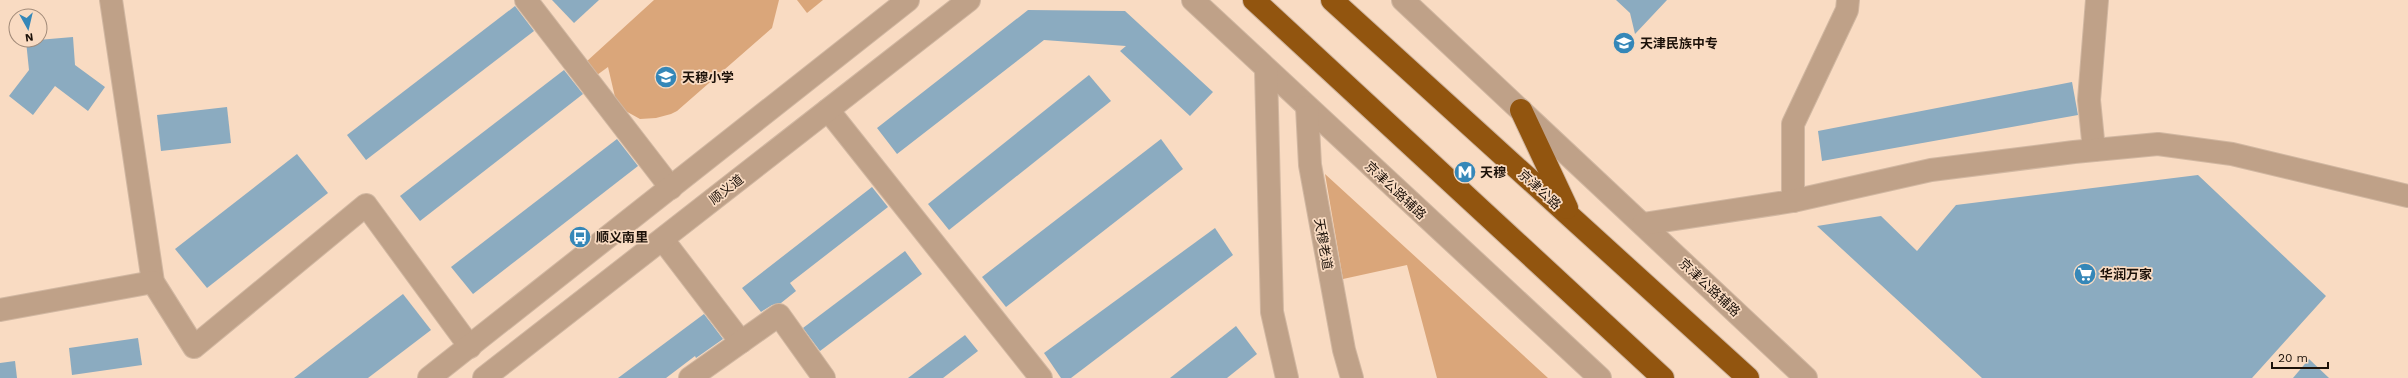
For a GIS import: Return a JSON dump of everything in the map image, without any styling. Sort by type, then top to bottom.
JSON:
[{"type":"highway","points":[[1254,0],[1663,378]]},
{"type":"highway","name":"京津公路","points":[[1332,0],[1748,378]]},
{"type":"highway","points":[[1521,110],[1572,218]]},
{"type":"street","points":[[111,0],[153,282],[194,347],[366,205],[470,347]]},
{"type":"street","points":[[526,0],[675,184],[701,208]]},
{"type":"street","points":[[429,378],[908,0]]},
{"type":"street","name":"顺义道","points":[[484,378],[969,0]]},
{"type":"street","name":"京津公路辅路","points":[[1193,0],[1266,70],[1600,378]]},
{"type":"street","name":"京津公路辅路","points":[[1403,0],[1806,378]]},
{"type":"street","points":[[1793,201],[1793,124],[1847,10],[1848,0]]},
{"type":"street","points":[[2094,150],[2089,100],[2097,0]]},
{"type":"street","points":[[1266,70],[1272,312],[1287,378]]},
{"type":"street","name":"天穆老道","points":[[1307,107],[1310,165],[1341,334],[1352,378]]},
{"type":"street","points":[[828,110],[1040,378]]},
{"type":"street","points":[[1643,224],[1793,201],[1931,170],[2094,150],[2158,144],[2232,154],[2406,195]]},
{"type":"street","points":[[663,240],[741,342]]},
{"type":"street","points":[[0,310],[153,282]]},
{"type":"street","points":[[690,378],[779,315],[824,378]]},
{"type":"shaded area","points":[[654,0],[779,0],[772,28],[677,111],[656,118],[640,119],[622,109],[615,97],[608,67],[597,75],[586,62]]},
{"type":"shaded area","points":[[797,0],[823,0],[807,13]]},
{"type":"shaded area","points":[[1325,174],[1548,378],[1437,378],[1407,265],[1343,279]]},
{"type":"building","points":[[552,0],[599,0],[574,23]]},
{"type":"building","points":[[1616,0],[1667,0],[1635,34],[1630,13]]},
{"type":"building","points":[[515,6],[534,31],[366,160],[347,135]]},
{"type":"building","points":[[1028,10],[1125,11],[1213,92],[1190,116],[1120,51],[1126,46],[1044,40],[897,154],[877,128]]},
{"type":"building","points":[[73,37],[75,65],[105,87],[88,111],[55,86],[33,115],[9,96],[29,70],[27,48],[48,48],[48,39]]},
{"type":"building","points":[[564,70],[583,94],[420,221],[400,196]]},
{"type":"building","points":[[1089,75],[1111,101],[949,230],[928,204]]},
{"type":"building","points":[[2072,82],[2078,115],[1822,161],[1818,131]]},
{"type":"building","points":[[227,107],[231,143],[161,151],[157,115]]},
{"type":"building","points":[[617,139],[638,166],[473,294],[451,267]]},
{"type":"building","points":[[1161,139],[1183,169],[1006,307],[982,277]]},
{"type":"building","points":[[297,154],[328,193],[207,288],[175,249]]},
{"type":"building","name":"华润万家","points":[[2198,175],[2326,296],[2252,378],[1982,378],[1817,226],[1881,216],[1917,251],[1956,205]]},
{"type":"building","points":[[872,187],[888,207],[790,283],[796,291],[781,303],[772,305],[761,312],[742,288]]},
{"type":"building","points":[[1215,228],[1233,255],[1071,378],[1061,378],[1044,353]]},
{"type":"building","points":[[905,251],[922,274],[820,351],[803,328]]},
{"type":"building","points":[[403,294],[431,330],[368,378],[294,378]]},
{"type":"building","points":[[704,314],[723,339],[696,358],[695,356],[666,378],[618,378]]},
{"type":"building","points":[[1236,326],[1257,354],[1227,378],[1170,378]]},
{"type":"building","points":[[965,335],[978,351],[943,378],[908,378]]},
{"type":"building","points":[[138,338],[142,365],[72,375],[69,348]]},
{"type":"building","points":[[2309,359],[2329,378],[2293,378]]},
{"type":"building","points":[[15,361],[17,378],[0,378],[0,363]]},
{"type":"place","name":"天津民族中专","points":[[1624,43]]},
{"type":"place","name":"天穆小学","points":[[666,77]]},
{"type":"place","name":"天穆","points":[[1465,172]]},
{"type":"place","name":"顺义南里","points":[[580,237]]},
{"type":"place","name":"华润万家","points":[[2085,274]]}]
